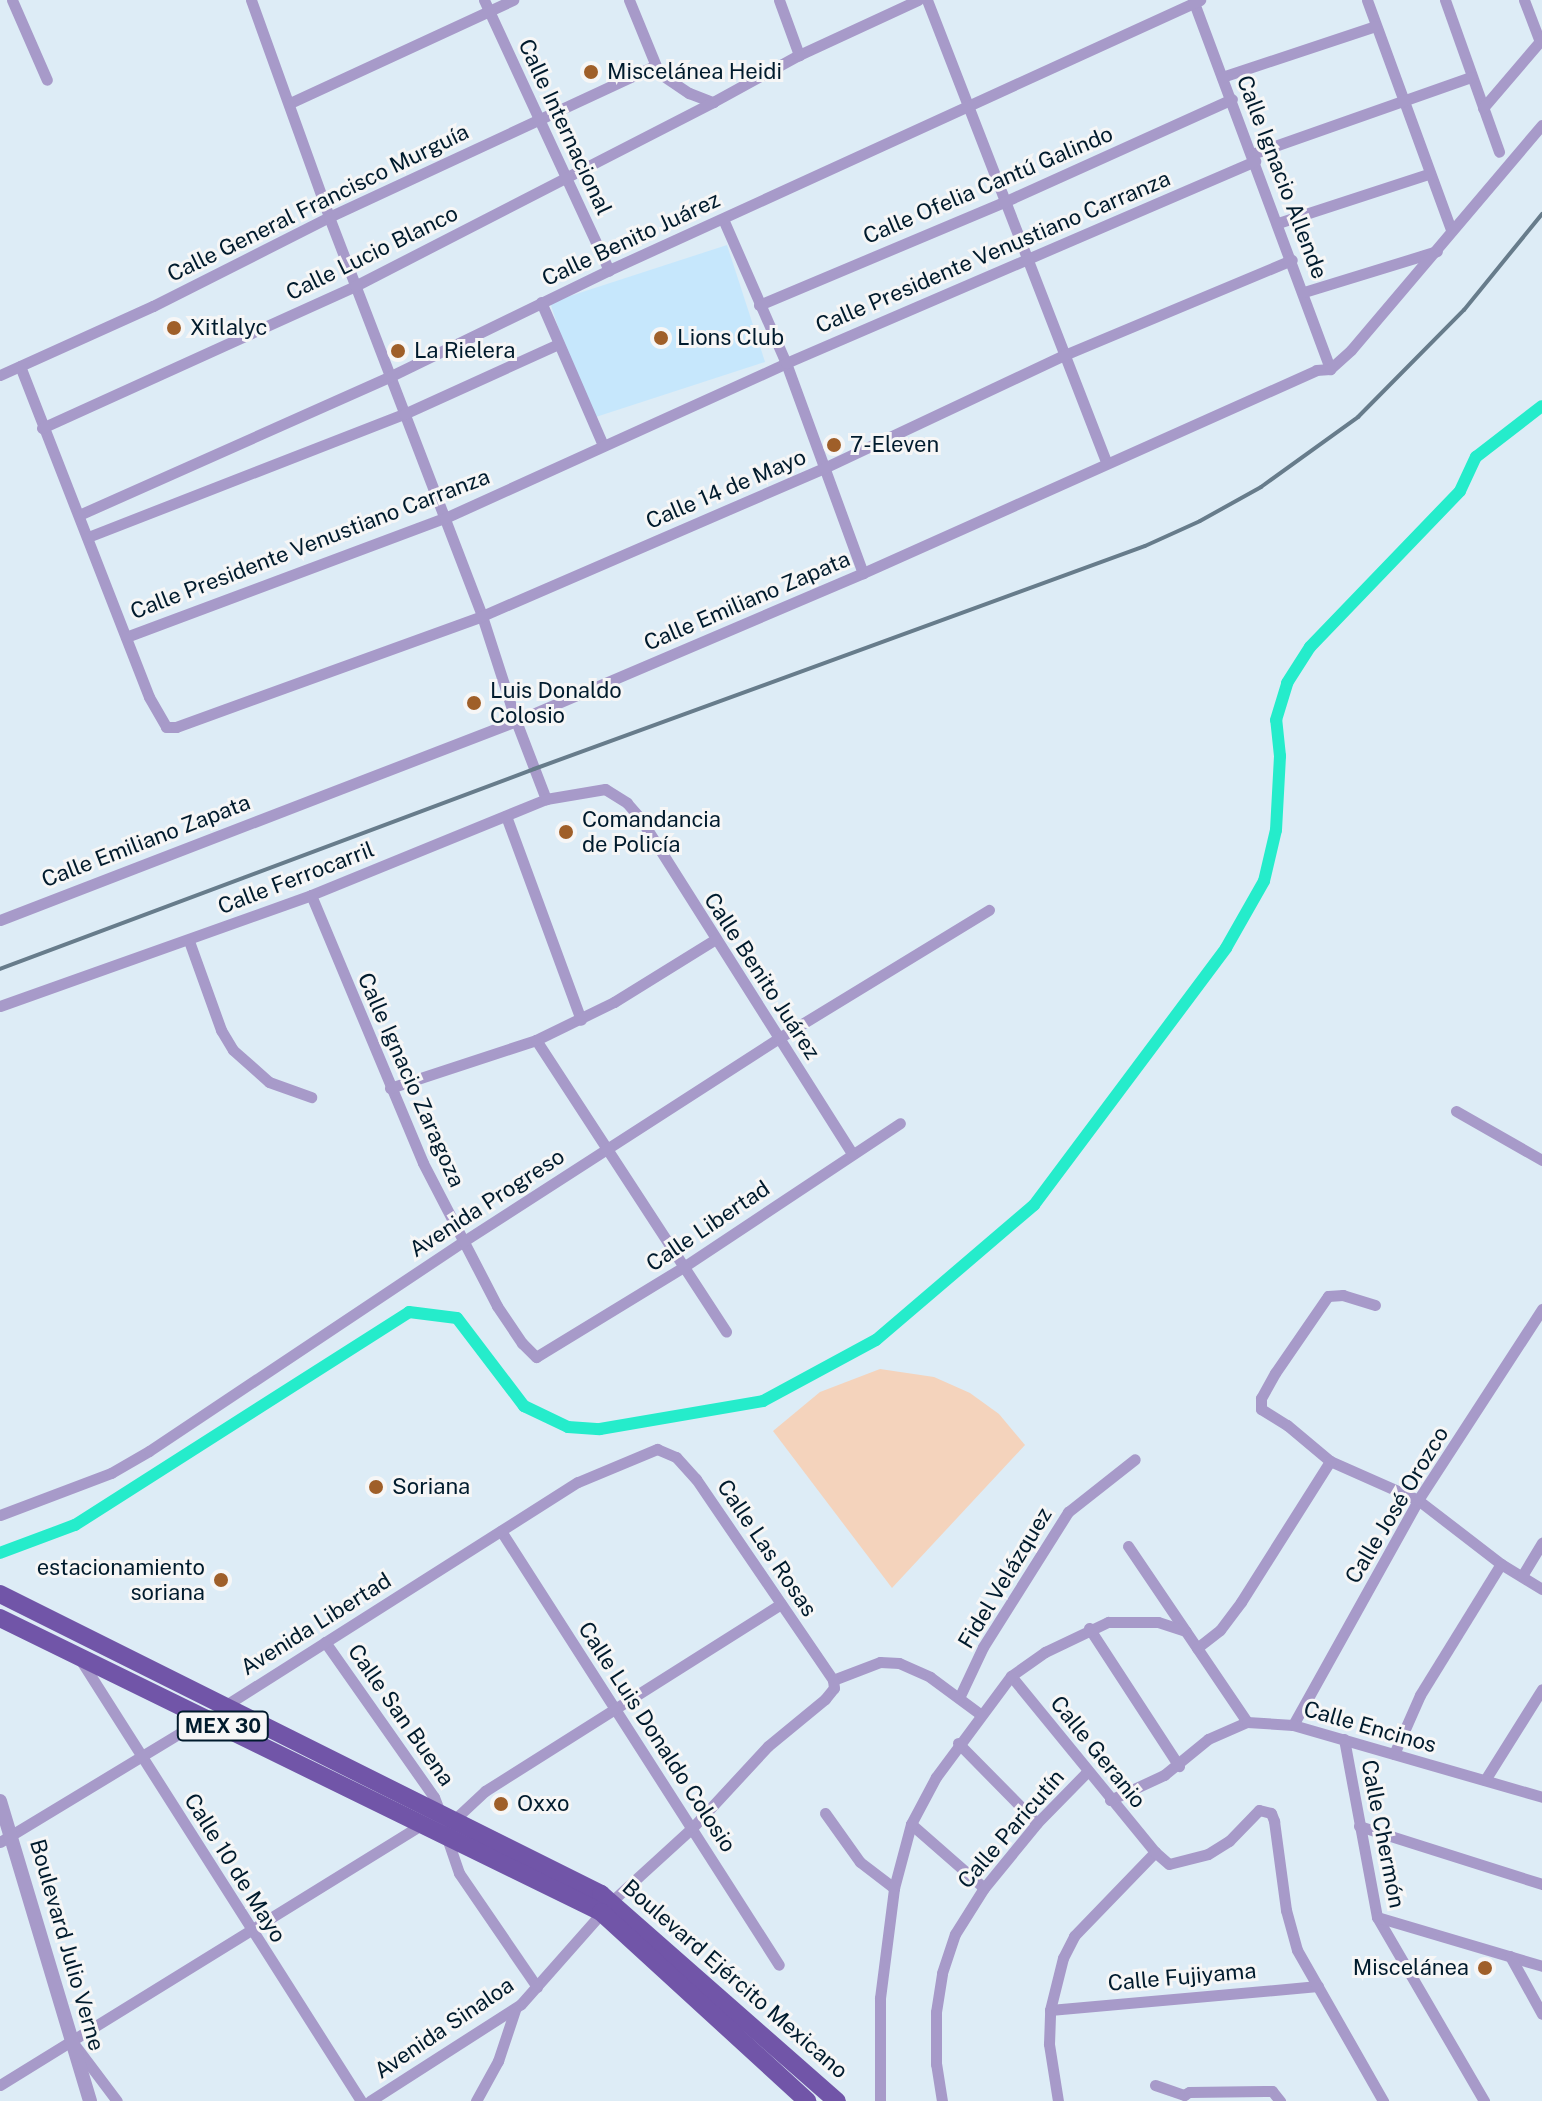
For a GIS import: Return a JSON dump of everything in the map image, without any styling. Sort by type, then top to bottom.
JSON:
[{"type":"main road","name":"Boulevard Ejército Mexicano","points":[[0,1594],[225,1706],[606,1906],[837,2101]]},
{"type":"main road","name":"Boulevard Ejército Mexicano","points":[[0,1618],[423,1824],[447,1822]]},
{"type":"main road","name":"Boulevard Ejército Mexicano","points":[[606,1906],[807,2101]]},
{"type":"street","points":[[12,0],[47,80]]},
{"type":"street","points":[[252,0],[329,217],[482,616],[516,721],[546,799]]},
{"type":"street","points":[[290,103],[487,6],[513,0]]},
{"type":"street","points":[[629,0],[654,66],[671,83],[713,102]]},
{"type":"street","points":[[779,0],[799,55]]},
{"type":"street","name":"Calle Lucio Blanco","points":[[42,428],[355,286],[799,55],[918,0]]},
{"type":"street","points":[[927,0],[970,105],[1062,356],[1106,461]]},
{"type":"street","points":[[1367,0],[1451,230]]},
{"type":"street","points":[[1445,0],[1499,152]]},
{"type":"street","points":[[1483,108],[1541,40],[1524,0]]},
{"type":"street","name":"Calle Benito Juárez","points":[[79,515],[391,376],[609,270],[1196,1]]},
{"type":"street","name":"Calle Ignacio Allende","points":[[1196,1],[1330,369]]},
{"type":"street","name":"Calle Internacional","points":[[487,6],[609,270]]},
{"type":"street","points":[[1222,77],[1375,26]]},
{"type":"street","name":"Calle General Francisco Murguía","points":[[0,375],[153,306],[329,217],[654,66]]},
{"type":"street","name":"Calle Presidente Venustiano Carranza","points":[[126,637],[445,518],[786,363],[1253,157],[1404,99],[1471,77]]},
{"type":"street","name":"Calle Ofelia Cantú Galindo","points":[[759,305],[1004,202],[1232,99]]},
{"type":"street","name":"Calle Emiliano Zapata","points":[[0,920],[516,721],[863,573],[1106,461],[1316,370],[1330,369],[1351,350],[1542,125]]},
{"type":"street","points":[[1278,223],[1428,174]]},
{"type":"street","points":[[723,219],[786,363],[863,573]]},
{"type":"street","points":[[1304,292],[1437,250]]},
{"type":"street","name":"Calle 14 de Mayo","points":[[126,637],[155,711],[166,727],[203,720],[482,616],[824,468],[1062,356],[1292,260]]},
{"type":"street","points":[[541,302],[556,345],[603,445]]},
{"type":"street","points":[[88,537],[404,414],[556,345]]},
{"type":"street","points":[[20,366],[126,637]]},
{"type":"street","name":"Calle Benito Juárez","points":[[605,789],[627,803],[640,818],[714,940],[852,1153]]},
{"type":"street","name":"Calle Ferrocarril","points":[[0,1006],[311,895],[546,799],[605,789]]},
{"type":"street","points":[[506,816],[581,1020]]},
{"type":"street","name":"Calle Ignacio Zaragoza","points":[[311,895],[423,1163],[497,1306],[522,1343],[536,1357]]},
{"type":"street","name":"Avenida Progreso","points":[[0,1515],[111,1473],[149,1451],[464,1241],[779,1038],[989,910]]},
{"type":"street","points":[[390,1088],[536,1040],[581,1020],[714,940]]},
{"type":"street","points":[[189,941],[213,1009],[233,1050],[269,1082],[311,1097]]},
{"type":"street","points":[[536,1040],[726,1331]]},
{"type":"street","points":[[1456,1111],[1542,1160]]},
{"type":"street","name":"Calle Libertad","points":[[536,1357],[685,1266],[900,1123]]},
{"type":"street","points":[[1375,1305],[1343,1295],[1328,1296],[1261,1398],[1261,1409],[1287,1425],[1330,1461],[1418,1500],[1501,1564],[1542,1589]]},
{"type":"street","name":"Calle José Orozco","points":[[1293,1725],[1418,1500],[1542,1309]]},
{"type":"street","name":"Avenida Libertad","points":[[6,1839],[225,1706],[578,1482],[657,1449]]},
{"type":"street","name":"Calle Las Rosas","points":[[657,1449],[676,1457],[696,1479],[833,1680]]},
{"type":"street","name":"Fidel Velázquez","points":[[959,1698],[983,1647],[1068,1512],[1135,1459]]},
{"type":"street","points":[[1197,1648],[1220,1630],[1241,1602],[1330,1461]]},
{"type":"street","name":"Calle Luis Donaldo Colosio","points":[[501,1531],[779,1965]]},
{"type":"street","points":[[1522,1576],[1542,1543]]},
{"type":"street","points":[[1128,1546],[1247,1722]]},
{"type":"street","points":[[1394,1754],[1420,1695],[1501,1564]]},
{"type":"street","points":[[447,1822],[485,1791],[614,1706],[781,1604]]},
{"type":"street","points":[[880,2101],[880,1998],[894,1888],[911,1824],[958,1743],[1011,1676],[1089,1628],[1130,1619],[1186,1631]]},
{"type":"street","points":[[1089,1628],[1179,1766]]},
{"type":"street","name":"Calle San Buena","points":[[325,1642],[447,1822],[459,1873],[537,1987]]},
{"type":"street","name":"Calle 10 de Mayo","points":[[78,1655],[250,1931],[361,2101]]},
{"type":"street","points":[[833,1680],[880,1662],[899,1663],[930,1677],[980,1714]]},
{"type":"street","name":"Calle Geranio","points":[[1011,1676],[1155,1852]]},
{"type":"street","name":"Avenida Sinaloa","points":[[370,2101],[515,2009],[606,1906],[693,1827],[743,1770],[825,1699],[834,1688],[833,1680]]},
{"type":"street","points":[[1485,1780],[1542,1689]]},
{"type":"street","name":"Calle Encinos","points":[[1110,1800],[1179,1766],[1208,1739],[1247,1722],[1293,1725],[1542,1797]]},
{"type":"street","name":"Calle Chermón","points":[[1344,1739],[1377,1917],[1484,2101]]},
{"type":"street","points":[[958,1743],[1037,1823]]},
{"type":"street","name":"Calle Paricutín","points":[[942,2101],[936,2064],[942,1973],[955,1934],[984,1888],[1037,1823],[1088,1771]]},
{"type":"street","name":"Boulevard Julio Verne","points":[[0,1801],[6,1839],[90,2101]]},
{"type":"street","points":[[1058,2101],[1049,2044],[1050,2010],[1063,1958],[1074,1936],[1155,1852],[1169,1864],[1208,1854],[1229,1841],[1251,1815],[1267,1810],[1274,1821],[1290,1930],[1383,2101]]},
{"type":"street","points":[[825,1813],[860,1862],[894,1888]]},
{"type":"street","points":[[0,2085],[423,1824]]},
{"type":"street","points":[[911,1824],[984,1888]]},
{"type":"street","points":[[1359,1826],[1542,1884]]},
{"type":"street","points":[[1377,1917],[1542,1966]]},
{"type":"street","points":[[1510,1956],[1542,2014]]},
{"type":"street","name":"Calle Fujiyama","points":[[1050,2010],[1318,1986]]},
{"type":"street","points":[[476,2101],[498,2061],[515,2009]]},
{"type":"street","points":[[71,2041],[117,2101]]},
{"type":"street","points":[[1155,2085],[1184,2098],[1272,2091],[1280,2101]]},
{"type":"shaded area","name":"Lions Club","points":[[727,245],[765,362],[588,419],[550,302]]},
{"type":"shaded area","points":[[880,1369],[934,1377],[970,1393],[999,1414],[1025,1445],[892,1588],[773,1431],[820,1392]]},
{"type":"waterway","points":[[0,1553],[75,1525],[409,1312],[457,1318],[524,1406],[568,1427],[600,1429],[763,1401],[876,1340],[1034,1205],[1226,948],[1264,881],[1276,830],[1280,756],[1276,720],[1287,683],[1310,647],[1460,491],[1476,457],[1542,406]]},
{"type":"railway","points":[[0,969],[534,769],[1145,546],[1200,521],[1261,487],[1358,417],[1464,310],[1542,214]]},
{"type":"place","name":"Miscelánea Heidi","points":[[591,72]]},
{"type":"place","name":"Xitlalyc","points":[[174,328]]},
{"type":"place","name":"Lions Club","points":[[661,338]]},
{"type":"place","name":"La Rielera","points":[[398,351]]},
{"type":"place","name":"7-Eleven","points":[[834,445]]},
{"type":"place","name":"Luis Donaldo Colosio","points":[[474,703]]},
{"type":"place","name":"Comandancia de Policía","points":[[566,832]]},
{"type":"place","name":"Soriana","points":[[376,1487]]},
{"type":"place","name":"estacionamiento soriana","points":[[221,1580]]},
{"type":"place","name":"Oxxo","points":[[501,1804]]},
{"type":"place","name":"Miscelánea","points":[[1485,1968]]}]
